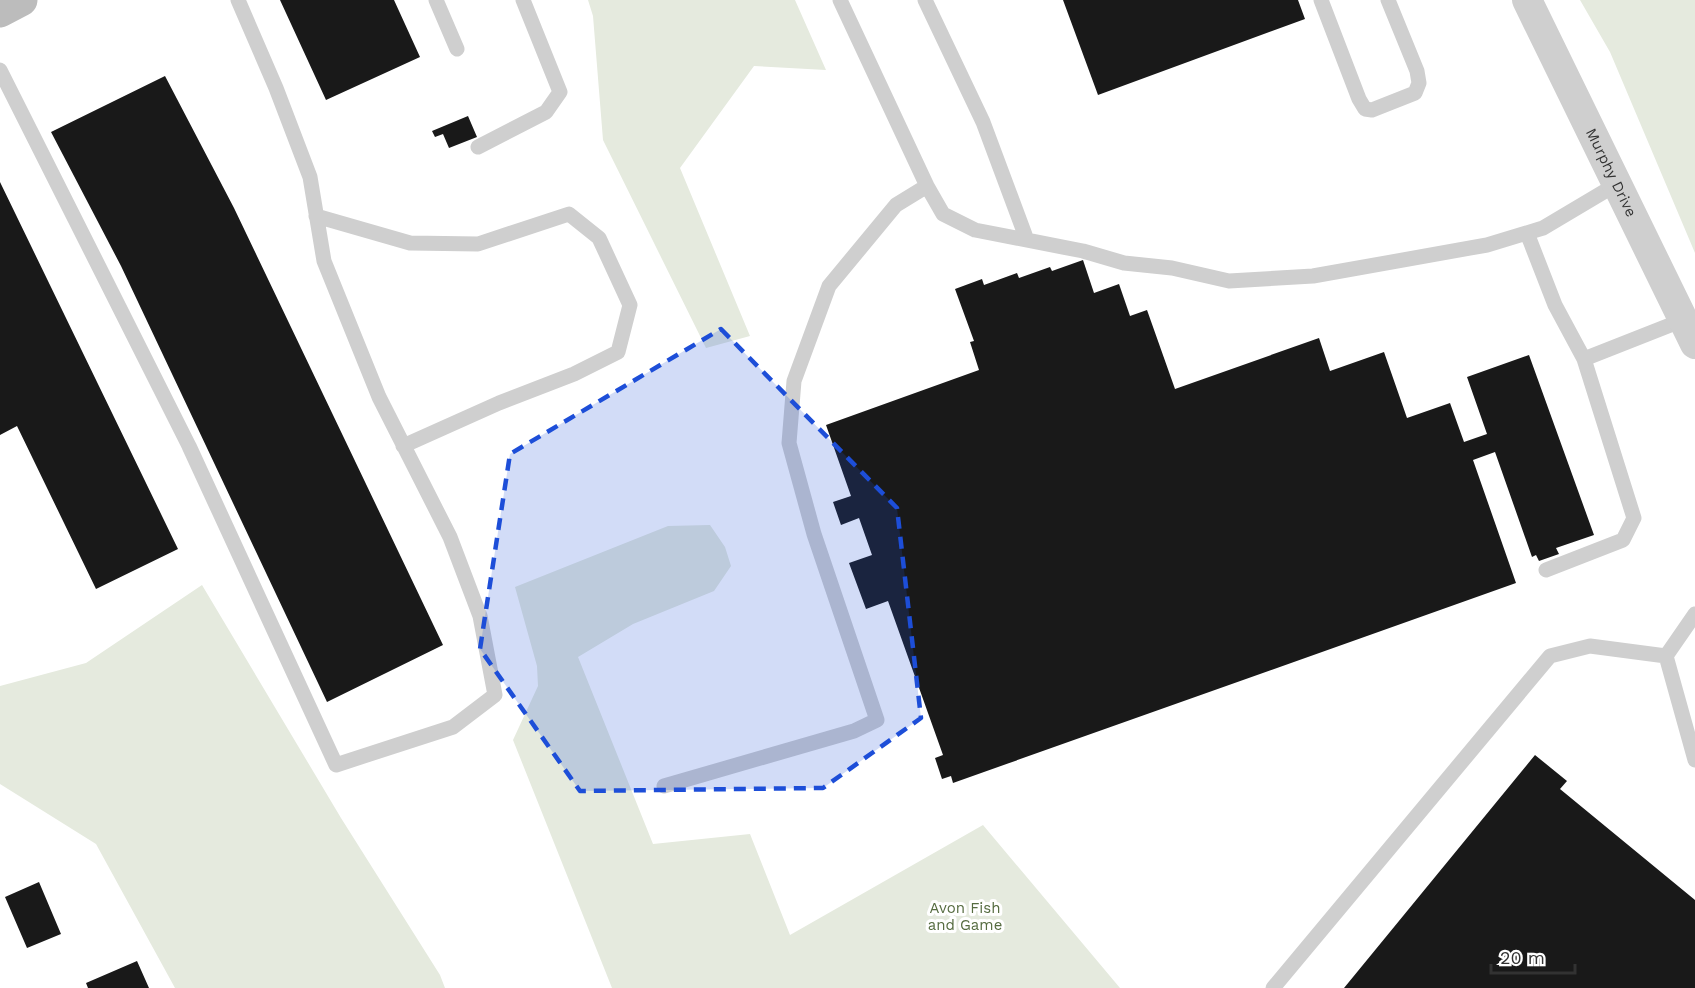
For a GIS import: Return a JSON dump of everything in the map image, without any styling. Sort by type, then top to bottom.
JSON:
[{"type":"street","points":[[0,11],[21,0]]},
{"type":"street","name":"Murphy Drive","points":[[1527,0],[1689,332]]},
{"type":"lane","points":[[0,70],[189,447],[336,765],[453,727],[495,695],[480,615],[450,537],[379,397],[324,261],[310,177],[276,88],[238,0]]},
{"type":"lane","points":[[436,0],[457,50]]},
{"type":"lane","points":[[478,147],[546,112],[560,93],[523,0]]},
{"type":"lane","points":[[840,0],[927,186],[943,214],[975,230],[1083,251],[1124,263],[1172,268],[1229,281],[1313,276],[1487,245],[1527,233],[1543,228],[1617,184]]},
{"type":"lane","points":[[925,0],[983,122],[1028,240]]},
{"type":"lane","points":[[1321,0],[1359,99],[1365,110],[1372,110],[1415,93],[1419,83],[1417,71],[1388,0]]},
{"type":"lane","points":[[664,786],[854,731],[877,720],[814,534],[789,443],[794,381],[829,286],[896,205],[927,186]]},
{"type":"lane","points":[[316,216],[410,243],[478,244],[569,214],[599,238],[630,305],[618,352],[574,374],[499,403],[403,446]]},
{"type":"lane","points":[[1527,233],[1555,305],[1584,359],[1634,518],[1623,540],[1546,570]]},
{"type":"lane","points":[[1584,359],[1689,332]]},
{"type":"lane","points":[[1666,656],[1695,614]]},
{"type":"lane","points":[[1273,988],[1550,656],[1590,645],[1666,656]]},
{"type":"lane","points":[[1666,656],[1695,760]]},
{"type":"highlighted area","points":[[721,329],[897,508],[921,718],[823,788],[580,791],[480,649],[510,454]]},
{"type":"green space","points":[[588,0],[795,0],[826,70],[754,66],[680,168],[750,336],[706,348],[603,140],[593,16]]},
{"type":"green space","points":[[1580,0],[1695,0],[1695,253],[1610,52]]},
{"type":"green space","name":"Avon Fish and Game","points":[[710,525],[725,547],[731,566],[714,591],[633,624],[578,657],[653,844],[750,834],[790,935],[983,825],[1120,988],[612,988],[513,740],[538,686],[537,666],[515,587],[668,526]]},
{"type":"green space","points":[[202,585],[341,818],[440,975],[445,988],[175,988],[96,844],[0,784],[0,686],[86,663]]},
{"type":"building","points":[[280,0],[394,0],[420,57],[326,100]]},
{"type":"building","points":[[1063,0],[1298,0],[1305,19],[1098,95]]},
{"type":"building","points":[[165,76],[234,208],[443,645],[327,702],[121,266],[51,132]]},
{"type":"building","points":[[468,116],[477,137],[449,148],[443,134],[435,137],[432,131]]},
{"type":"building","points":[[0,182],[178,549],[96,589],[17,426],[0,435]]},
{"type":"building","points":[[1083,260],[1094,293],[1119,284],[1130,316],[1147,310],[1175,389],[1319,338],[1330,371],[1384,352],[1407,418],[1450,403],[1464,442],[1487,434],[1467,377],[1529,355],[1594,535],[1556,548],[1559,554],[1539,561],[1536,555],[1532,557],[1495,452],[1473,460],[1516,583],[953,783],[951,776],[942,779],[935,758],[943,755],[888,601],[866,609],[849,563],[872,555],[859,518],[841,525],[833,502],[851,496],[826,425],[979,370],[970,342],[974,341],[955,289],[982,279],[984,285],[1017,273],[1019,278],[1050,267],[1052,271]]},
{"type":"building","points":[[1535,755],[1567,781],[1560,789],[1695,900],[1695,988],[1344,988]]},
{"type":"building","points":[[39,882],[61,934],[27,948],[5,897]]},
{"type":"building","points":[[137,961],[149,988],[88,988],[86,983]]}]
